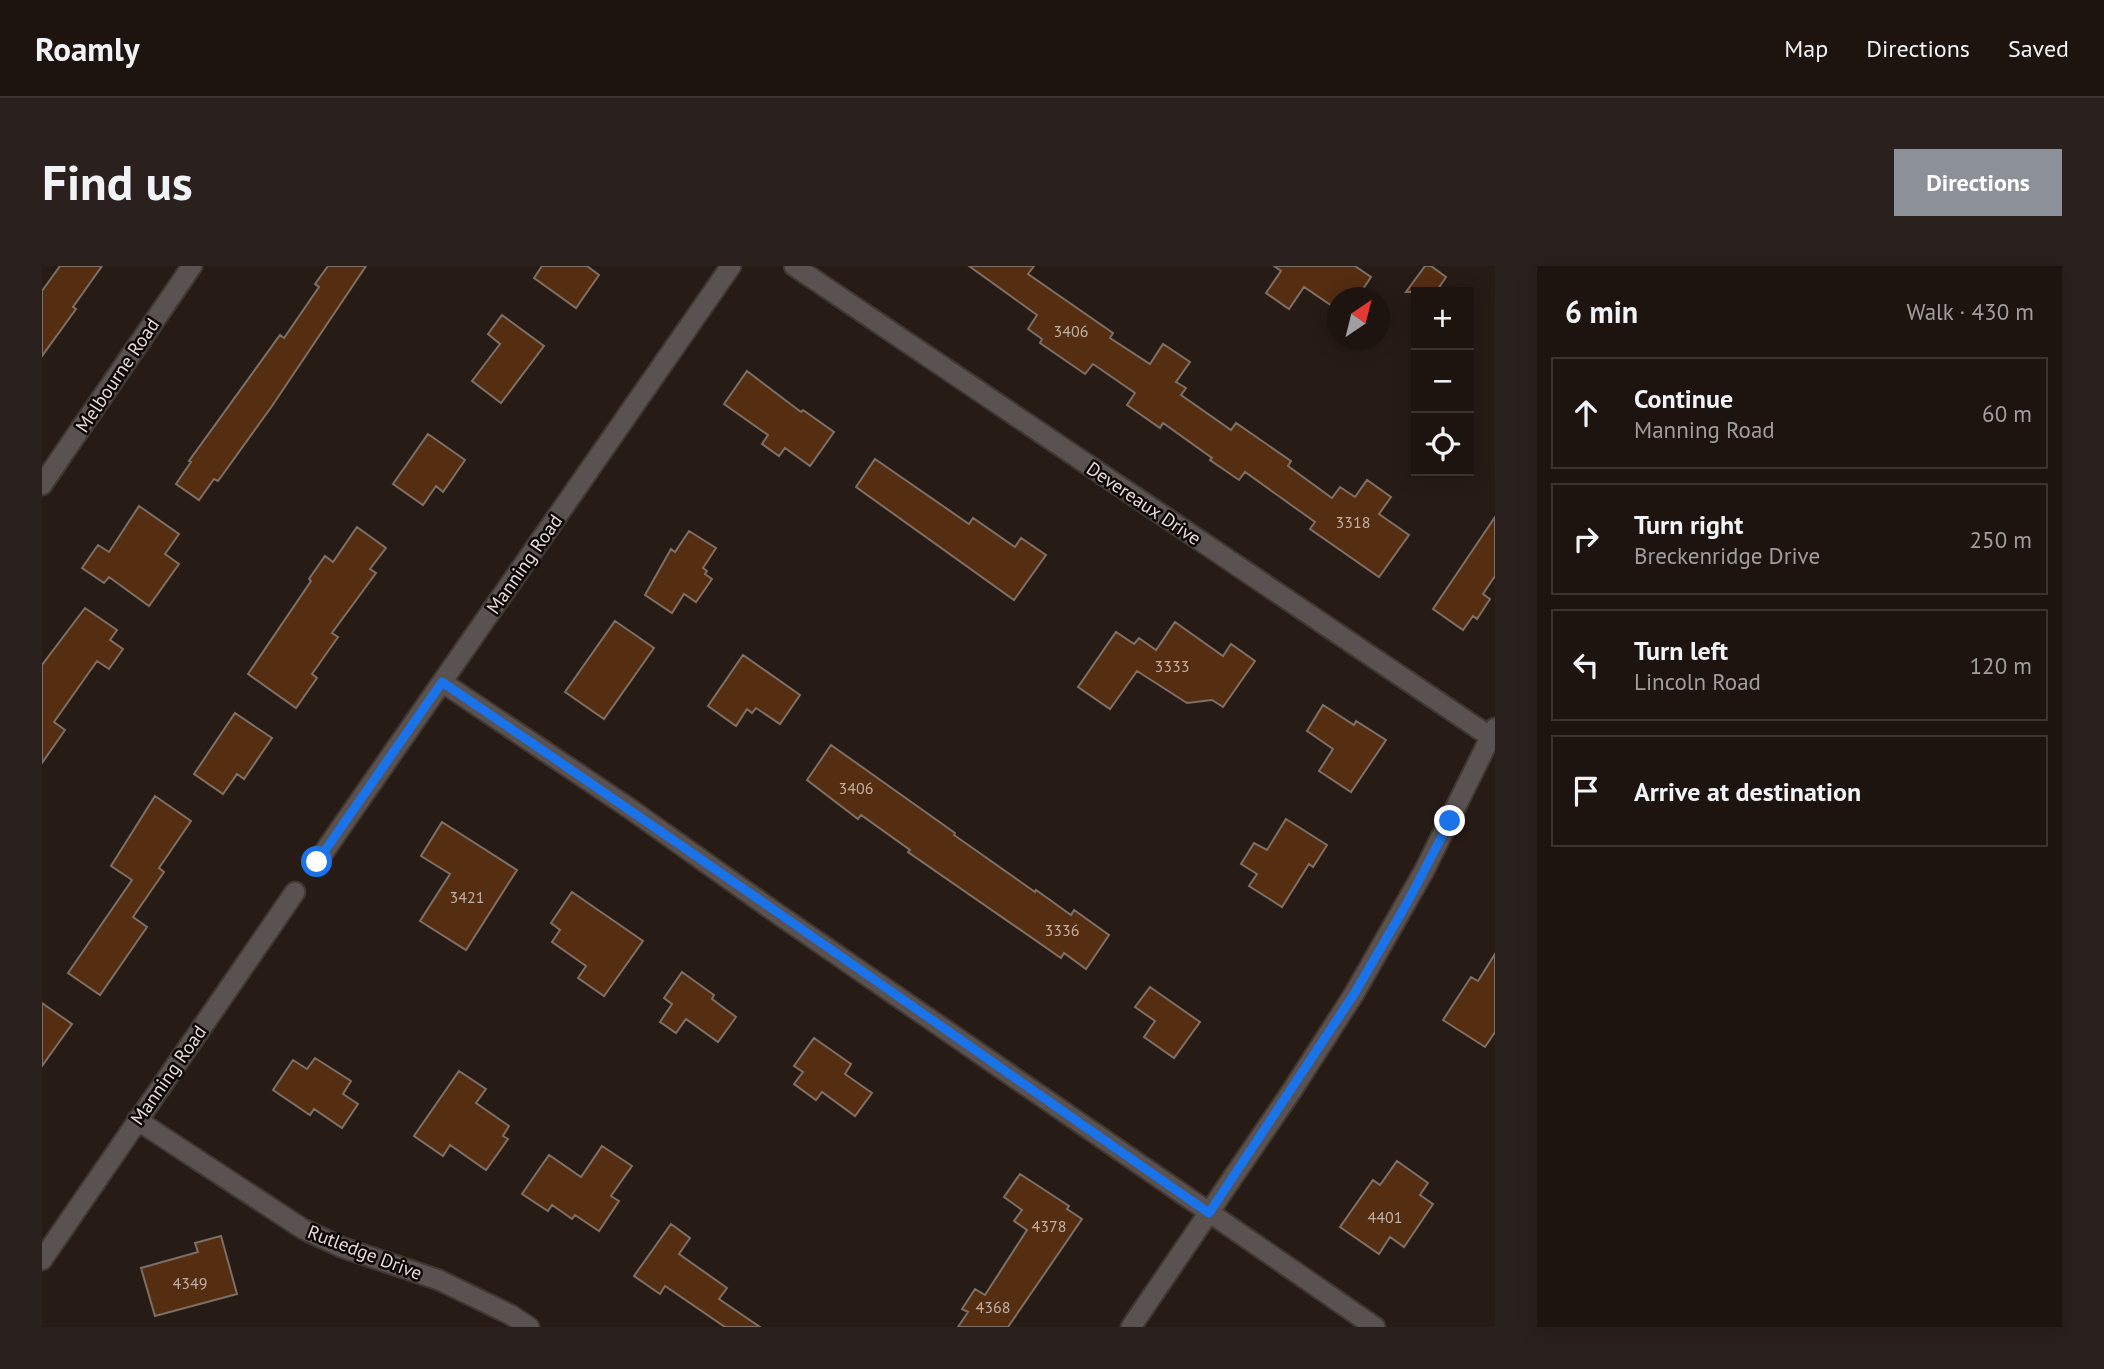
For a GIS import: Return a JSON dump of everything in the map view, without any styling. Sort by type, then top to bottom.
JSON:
[{"type":"street","name":"Melbourne Road","points":[[42,485],[192,266]]},
{"type":"street","name":"Manning Road","points":[[317,862],[731,266]]},
{"type":"street","name":"Devereaux Drive","points":[[794,266],[1493,735]]},
{"type":"street","points":[[442,682],[629,808],[1375,1327]]},
{"type":"street","points":[[1131,1327],[1298,1082],[1373,964],[1493,735]]},
{"type":"street","name":"Manning Road","points":[[42,1260],[295,892]]},
{"type":"street","name":"Rutledge Drive","points":[[137,1120],[303,1229],[341,1247],[439,1280],[511,1315],[529,1327]]},
{"type":"building","points":[[60,266],[102,266],[73,307],[76,309],[42,356],[42,291]]},
{"type":"building","points":[[328,266],[366,266],[272,406],[218,481],[214,479],[199,500],[176,484],[191,462],[189,461],[280,335],[284,338],[319,287],[315,284]]},
{"type":"building","points":[[542,266],[587,266],[599,275],[576,308],[534,278]]},
{"type":"building","points":[[969,266],[1034,266],[1028,274],[1113,333],[1110,338],[1150,364],[1163,344],[1190,362],[1176,382],[1186,388],[1181,395],[1231,430],[1236,423],[1291,461],[1288,466],[1332,498],[1340,487],[1355,497],[1367,480],[1391,497],[1379,514],[1409,535],[1379,577],[1310,529],[1315,522],[1245,472],[1239,480],[1163,423],[1160,428],[1127,405],[1135,393],[1093,364],[1085,374],[1040,343],[1042,339],[1028,329],[1037,315]]},
{"type":"building","points":[[1274,266],[1355,266],[1371,277],[1364,287],[1327,287],[1327,303],[1304,287],[1289,309],[1266,293],[1281,271]]},
{"type":"building","points":[[1425,266],[1431,266],[1446,277],[1439,287],[1411,287],[1411,292],[1406,292]]},
{"type":"building","points":[[502,315],[544,346],[501,403],[472,381],[500,344],[488,334]]},
{"type":"building","points":[[747,371],[801,412],[803,410],[834,432],[810,466],[785,448],[779,456],[762,444],[768,435],[724,404]]},
{"type":"building","points":[[428,434],[465,460],[443,492],[436,486],[423,505],[393,484]]},
{"type":"building","points":[[875,459],[969,524],[973,518],[1015,547],[1021,538],[1046,555],[1014,600],[856,487]]},
{"type":"building","points":[[139,506],[179,534],[165,554],[179,564],[149,606],[109,577],[104,583],[82,568],[98,545],[109,552]]},
{"type":"building","points":[[1495,517],[1495,576],[1483,594],[1490,599],[1477,619],[1473,616],[1463,630],[1433,609]]},
{"type":"building","points":[[357,527],[386,548],[370,569],[376,573],[332,633],[338,637],[312,674],[317,678],[296,708],[248,674],[325,556],[333,562]]},
{"type":"building","points":[[689,531],[716,548],[703,568],[707,571],[705,574],[712,579],[696,602],[684,594],[672,613],[645,595],[671,549],[675,552]]},
{"type":"building","points":[[85,608],[117,630],[110,640],[123,649],[109,669],[97,661],[54,722],[65,730],[42,763],[42,665]]},
{"type":"building","points":[[615,621],[654,648],[604,719],[565,692]]},
{"type":"building","points":[[1175,622],[1223,656],[1231,644],[1255,661],[1223,707],[1212,700],[1187,703],[1137,671],[1110,709],[1078,687],[1116,632],[1134,644],[1139,638],[1156,650]]},
{"type":"building","points":[[743,655],[800,695],[780,724],[756,708],[752,713],[747,709],[736,726],[708,706]]},
{"type":"building","points":[[1323,705],[1354,725],[1356,721],[1386,740],[1351,792],[1319,771],[1333,749],[1307,731]]},
{"type":"building","points":[[235,713],[272,738],[244,779],[237,774],[223,794],[194,774]]},
{"type":"building","points":[[831,745],[1035,892],[1036,890],[1071,915],[1074,910],[1109,935],[1086,969],[1064,953],[1061,958],[908,852],[910,850],[861,815],[858,819],[807,780]]},
{"type":"building","points":[[155,796],[191,821],[159,868],[164,872],[133,917],[147,927],[100,995],[68,973],[132,880],[111,866]]},
{"type":"building","points":[[1286,819],[1327,845],[1313,867],[1309,864],[1282,907],[1249,886],[1257,874],[1241,864],[1254,843],[1267,850]]},
{"type":"building","points":[[442,822],[517,870],[466,950],[420,921],[450,874],[421,856]]},
{"type":"building","points":[[572,892],[643,941],[604,996],[578,978],[586,966],[552,942],[560,930],[551,923]]},
{"type":"building","points":[[1495,954],[1495,1032],[1485,1047],[1443,1020],[1471,977],[1478,981]]},
{"type":"building","points":[[682,972],[714,995],[712,999],[736,1017],[718,1042],[686,1019],[676,1033],[660,1022],[672,1004],[664,998]]},
{"type":"building","points":[[1150,987],[1200,1022],[1174,1058],[1144,1037],[1155,1021],[1135,1007]]},
{"type":"building","points":[[42,1003],[72,1024],[42,1066]]},
{"type":"building","points":[[814,1038],[851,1064],[845,1074],[872,1093],[855,1116],[822,1092],[816,1100],[794,1084],[803,1072],[794,1066]]},
{"type":"building","points":[[315,1058],[351,1081],[343,1094],[358,1104],[342,1128],[314,1109],[310,1115],[273,1090],[293,1060],[307,1069]]},
{"type":"building","points":[[459,1071],[486,1089],[476,1103],[509,1126],[503,1136],[508,1139],[486,1170],[450,1145],[443,1156],[414,1136]]},
{"type":"building","points":[[602,1146],[632,1166],[611,1196],[619,1201],[599,1231],[575,1215],[572,1219],[552,1205],[548,1211],[522,1194],[549,1155],[581,1177]]},
{"type":"building","points":[[1397,1161],[1428,1183],[1420,1195],[1433,1204],[1404,1247],[1390,1237],[1379,1254],[1340,1227],[1373,1180],[1380,1185]]},
{"type":"building","points":[[1020,1174],[1069,1206],[1067,1209],[1082,1219],[1008,1327],[958,1327],[968,1312],[962,1309],[975,1289],[985,1295],[1027,1230],[1014,1221],[1022,1210],[1004,1197]]},
{"type":"building","points":[[671,1224],[690,1238],[679,1254],[727,1288],[719,1299],[760,1327],[725,1327],[665,1286],[660,1294],[634,1276]]},
{"type":"building","points":[[221,1236],[237,1294],[155,1316],[141,1268],[198,1252],[195,1243]]},
{"type":"route","points":[[317,862],[442,682],[629,808],[1209,1213],[1373,964],[1450,821]]}]
